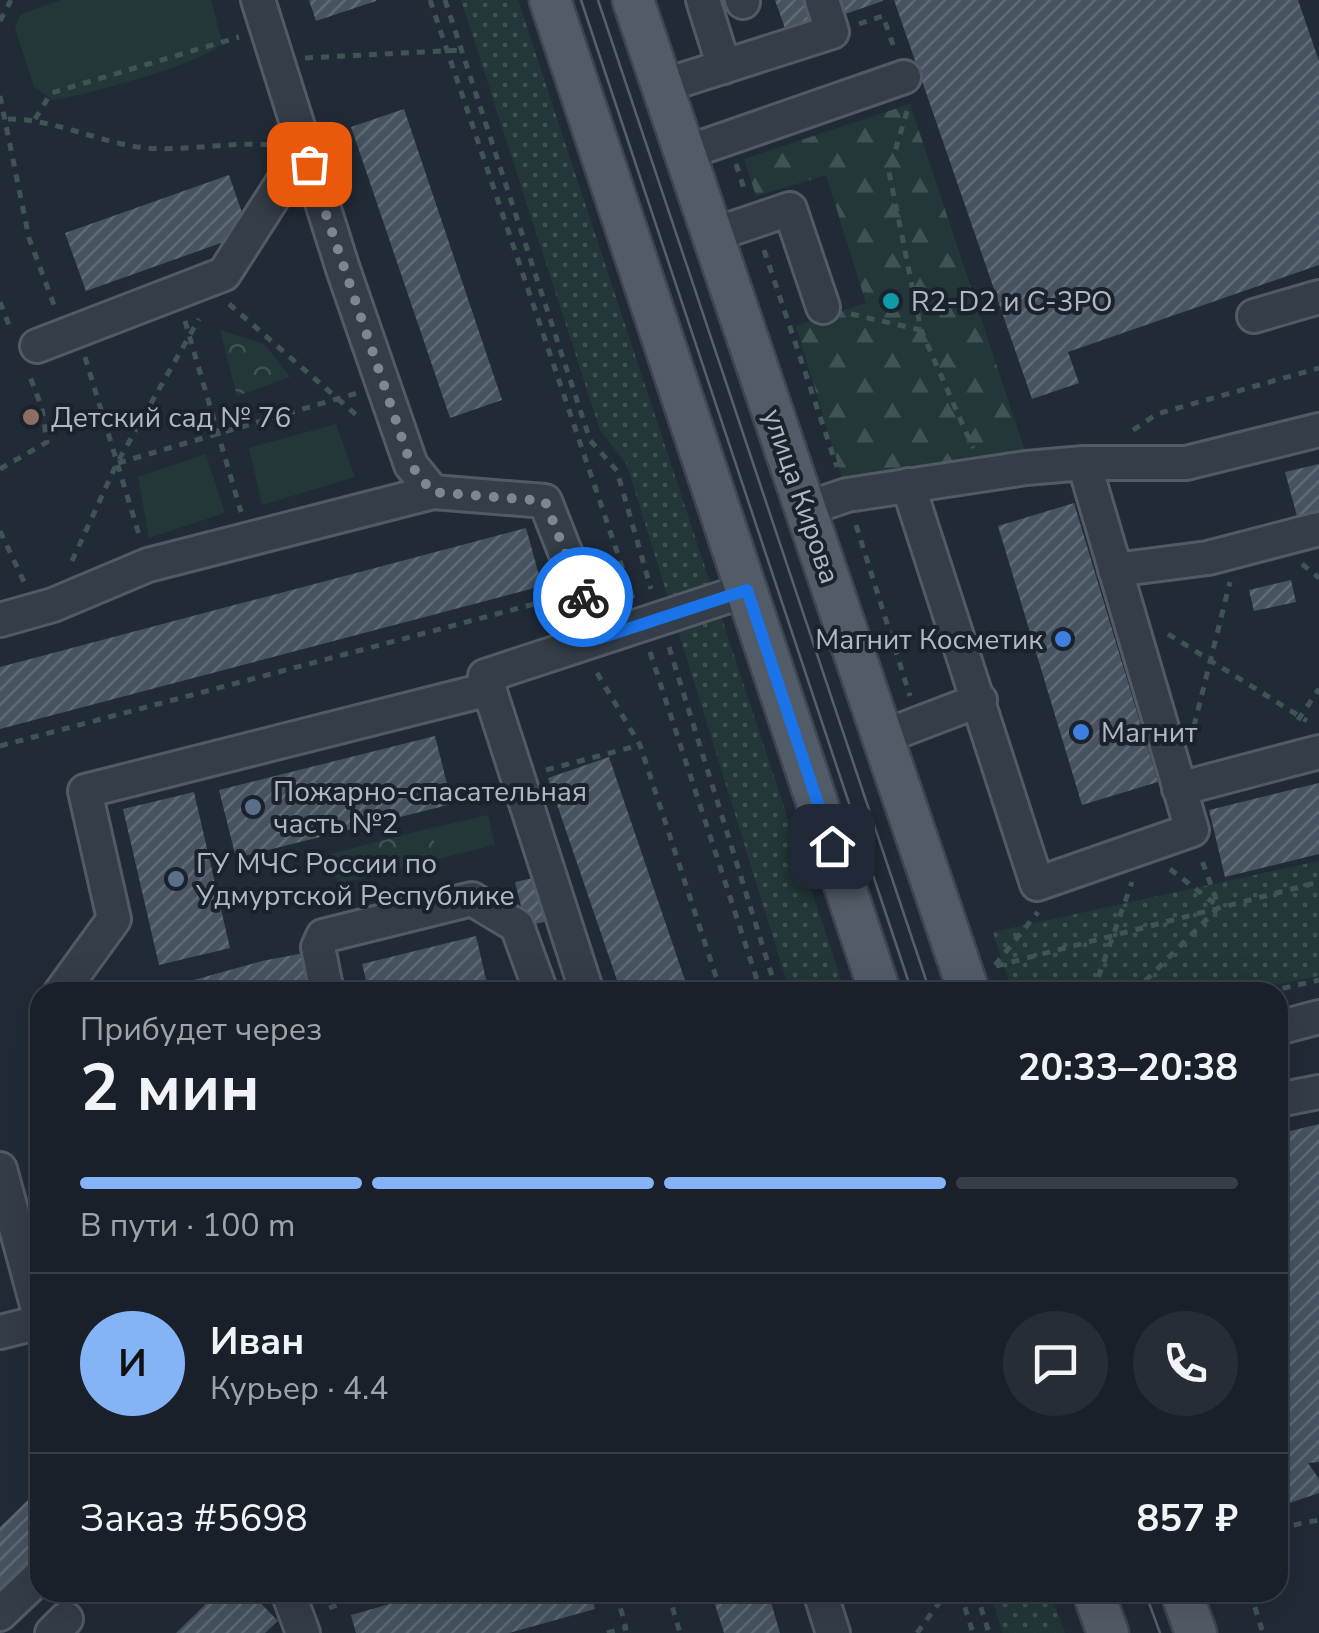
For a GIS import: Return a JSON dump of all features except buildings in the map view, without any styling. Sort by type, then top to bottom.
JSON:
[{"type":"main road","points":[[550,0],[877,982]]},
{"type":"main road","name":"улица Кирова","points":[[633,0],[966,982]]},
{"type":"main road","points":[[1097,1602],[1108,1633]]},
{"type":"main road","points":[[1185,1602],[1196,1633]]},
{"type":"street","points":[[702,0],[724,67]]},
{"type":"street","points":[[662,86],[832,32],[822,0]]},
{"type":"street","points":[[267,30],[411,465],[432,492]]},
{"type":"street","points":[[685,153],[904,76]]},
{"type":"street","points":[[44,344],[198,289],[224,274],[304,149]]},
{"type":"street","points":[[714,236],[790,209],[823,307]]},
{"type":"street","points":[[1254,316],[1319,297]]},
{"type":"street","points":[[806,509],[846,496],[908,485],[1084,462],[1186,464],[1319,430]]},
{"type":"street","points":[[908,485],[1037,884],[1192,830],[1084,462]]},
{"type":"street","points":[[0,620],[45,607],[148,565],[432,492],[545,501],[581,592],[590,642]]},
{"type":"street","points":[[1116,570],[1238,550],[1319,529]]},
{"type":"street","points":[[584,982],[486,676],[747,590]]},
{"type":"street","points":[[68,982],[114,919],[85,791],[490,689]]},
{"type":"street","points":[[883,736],[980,700]]},
{"type":"street","points":[[1180,789],[1319,752]]},
{"type":"street","points":[[324,982],[318,948],[323,936],[472,899],[517,926],[537,982]]},
{"type":"street","points":[[1288,1026],[1319,1018]]},
{"type":"street","points":[[1288,1098],[1319,1092]]},
{"type":"street","points":[[0,1170],[30,1282]]},
{"type":"street","points":[[0,1332],[30,1322]]},
{"type":"street","points":[[0,1614],[30,1586]]},
{"type":"street","points":[[823,1602],[833,1633]]},
{"type":"path","points":[[0,21],[12,0]]},
{"type":"path","points":[[430,0],[774,982]]},
{"type":"path","points":[[446,0],[590,440],[617,471],[650,622],[758,982]]},
{"type":"path","points":[[832,32],[883,16],[911,96],[890,172],[921,330],[985,474]]},
{"type":"path","points":[[35,119],[51,92],[267,30],[462,50]]},
{"type":"path","points":[[0,96],[8,119],[44,344],[42,408],[47,442],[0,469]]},
{"type":"path","points":[[8,119],[35,119],[140,148],[236,142],[304,149]]},
{"type":"path","points":[[45,607],[117,463],[190,336],[198,289]]},
{"type":"path","points":[[198,289],[190,336],[249,539]]},
{"type":"path","points":[[198,289],[371,427]]},
{"type":"path","points":[[0,302],[44,344],[117,463],[148,565]]},
{"type":"path","points":[[823,307],[921,330]]},
{"type":"path","points":[[1128,433],[1157,414],[1319,368]]},
{"type":"path","points":[[117,463],[360,392]]},
{"type":"path","points":[[0,531],[45,607]]},
{"type":"path","points":[[1192,734],[1238,550]]},
{"type":"path","points":[[0,746],[581,592]]},
{"type":"path","points":[[1127,609],[1319,729]]},
{"type":"path","points":[[590,642],[640,745],[718,982]]},
{"type":"path","points":[[518,778],[640,745]]},
{"type":"path","points":[[1192,830],[1218,907]]},
{"type":"path","points":[[1097,982],[1117,934],[1142,848],[1218,907]]},
{"type":"path","points":[[1037,884],[1038,917],[993,967],[1319,882]]},
{"type":"path","points":[[1144,982],[1218,907]]},
{"type":"path","points":[[1288,987],[1319,980]]},
{"type":"path","points":[[1288,1526],[1319,1520]]},
{"type":"path","points":[[294,1622],[335,1602]]},
{"type":"path","points":[[608,1633],[626,1628],[619,1602]]},
{"type":"path","points":[[671,1602],[680,1633]]},
{"type":"path","points":[[917,1633],[940,1602]]},
{"type":"path","points":[[963,1602],[973,1633]]},
{"type":"path","points":[[979,1602],[989,1633]]},
{"type":"path","points":[[1253,1602],[1263,1633]]},
{"type":"green space","points":[[61,0],[211,0],[222,42],[214,50],[172,68],[53,100],[34,87],[15,28],[21,14]]},
{"type":"green space","points":[[461,0],[518,0],[842,982],[787,982],[627,465],[600,430]]},
{"type":"green space","points":[[910,104],[1025,451],[843,481],[796,326],[866,303],[826,175],[756,196],[744,159]]},
{"type":"green space","points":[[220,330],[264,344],[290,377],[237,396]]},
{"type":"green space","points":[[336,424],[355,477],[262,505],[249,448]]},
{"type":"green space","points":[[206,454],[225,513],[149,538],[138,477]]},
{"type":"green space","points":[[488,815],[495,845],[438,859],[431,828]]},
{"type":"green space","points":[[431,828],[438,859],[338,884],[330,854]]},
{"type":"green space","points":[[1319,861],[1319,976],[1288,982],[1009,982],[993,932]]},
{"type":"green space","points":[[993,1602],[1053,1602],[1065,1633],[1003,1633]]},
{"type":"tram line","points":[[581,0],[909,982]]},
{"type":"tram line","points":[[598,0],[927,982]]},
{"type":"tram line","points":[[1149,1602],[1160,1633]]},
{"type":"way so far","points":[[309,164],[411,465],[432,492],[545,501],[583,597]]},
{"type":"place","name":"R2-D2 и C-3PO","points":[[891,301]]},
{"type":"place","name":"Детский сад № 76","points":[[31,417]]},
{"type":"place","name":"Магнит Косметик","points":[[1063,639]]},
{"type":"place","name":"Магнит","points":[[1081,732]]},
{"type":"place","name":"Пожарно-спасательная часть №2","points":[[253,807]]},
{"type":"place","name":"ГУ МЧС России по Удмуртской Республике","points":[[176,879]]},
{"type":"route","points":[[583,597],[600,638],[747,590],[832,846]]}]
